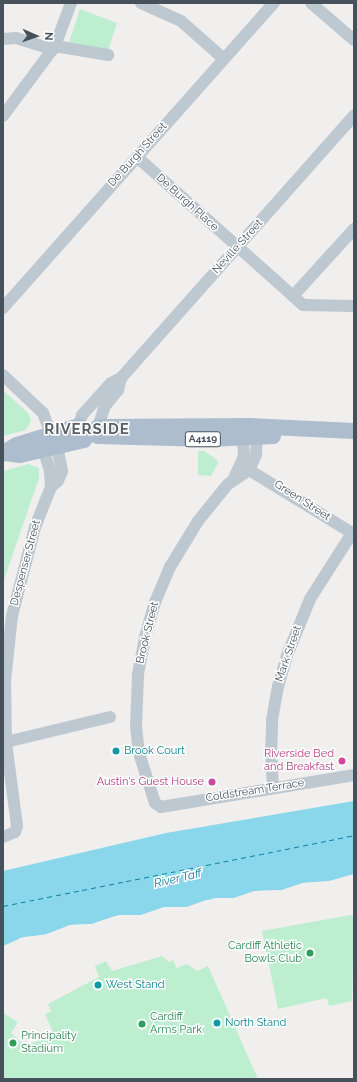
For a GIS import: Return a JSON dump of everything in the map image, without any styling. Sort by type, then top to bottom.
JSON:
[{"type":"main road","name":"A4119","points":[[3,453],[17,445],[49,438],[89,432],[210,439],[250,431],[288,427],[310,431],[354,432]]},
{"type":"street","points":[[3,116],[54,48],[71,3]]},
{"type":"street","points":[[141,3],[181,21],[224,59]]},
{"type":"street","name":"De Burgh Street","points":[[3,308],[274,3]]},
{"type":"street","points":[[312,3],[354,40]]},
{"type":"street","points":[[3,39],[16,38],[54,48],[108,56]]},
{"type":"street","name":"Neville Street","points":[[89,432],[82,415],[111,383],[121,378],[354,116]]},
{"type":"street","name":"De Burgh Place","points":[[137,158],[303,305],[354,306]]},
{"type":"street","points":[[293,296],[354,229]]},
{"type":"street","name":"Despenser Street","points":[[3,375],[43,413],[49,438],[62,470],[58,481],[51,487],[35,528],[16,598],[7,659],[6,742],[17,826],[15,832],[3,837]]},
{"type":"street","name":"Neville Street","points":[[89,432],[105,406],[118,390],[121,378]]},
{"type":"street","points":[[250,431],[256,455],[250,470]]},
{"type":"street","name":"Brook Street","points":[[233,480],[244,456],[250,431]]},
{"type":"street","name":"Brook Street","points":[[157,806],[139,754],[136,726],[138,675],[145,638],[155,602],[177,554],[207,508],[233,480],[250,470]]},
{"type":"street","name":"Green Street","points":[[250,470],[353,534]]},
{"type":"street","name":"Mark Street","points":[[273,788],[271,737],[278,687],[304,610],[353,534]]},
{"type":"street","points":[[3,602],[16,598]]},
{"type":"street","points":[[6,742],[110,717]]},
{"type":"street","name":"Coldstream Terrace","points":[[157,806],[354,775]]},
{"type":"green space","points":[[80,9],[117,23],[108,51],[69,43]]},
{"type":"green space","points":[[3,390],[29,414],[31,421],[26,430],[3,436]]},
{"type":"green space","points":[[198,451],[204,451],[217,460],[218,463],[211,476],[198,475]]},
{"type":"green space","points":[[29,464],[39,468],[39,478],[3,583],[3,471]]},
{"type":"green space","name":"Cardiff Athletic Bowls Club","points":[[351,915],[354,917],[352,1001],[329,1006],[327,998],[278,1009],[262,931]]},
{"type":"green space","name":"Cardiff Arms Park","points":[[162,956],[169,962],[173,960],[177,968],[187,964],[197,971],[208,966],[258,1079],[3,1079],[3,1013],[18,1022],[11,1033],[25,1046],[54,1034],[45,1014],[51,1012],[48,1004],[99,977],[95,966],[106,961],[112,971]]},
{"type":"water","name":"River Taff","points":[[354,801],[354,874],[330,881],[303,883],[282,890],[258,891],[234,898],[206,900],[187,907],[168,907],[141,915],[115,916],[92,924],[70,925],[44,935],[24,937],[3,946],[3,871],[166,833]]},
{"type":"pier","points":[[354,874],[330,883],[304,885],[282,892],[254,893],[234,900],[215,900],[187,909],[165,909],[142,917],[120,917],[92,926],[70,927],[49,935],[20,940],[3,948],[20,938],[49,934],[70,925],[92,924],[119,915],[141,915],[164,907],[187,907],[215,898],[234,898],[254,891],[282,890],[303,883],[330,881]]},
{"type":"ferry route","points":[[3,906],[354,835]]},
{"type":"place","name":"Brook Court","points":[[116,751]]},
{"type":"place","name":"Riverside Bed and Breakfast","points":[[342,761]]},
{"type":"place","name":"Austin's Guest House","points":[[212,782]]},
{"type":"place","name":"Cardiff Athletic Bowls Club","points":[[310,953]]},
{"type":"place","name":"West Stand","points":[[98,985]]},
{"type":"place","name":"North Stand","points":[[217,1023]]},
{"type":"place","name":"Cardiff Arms Park","points":[[142,1024]]},
{"type":"place","name":"Principality Stadium","points":[[13,1043]]},
{"type":"district","name":"RIVERSIDE","points":[[87,430]]}]
